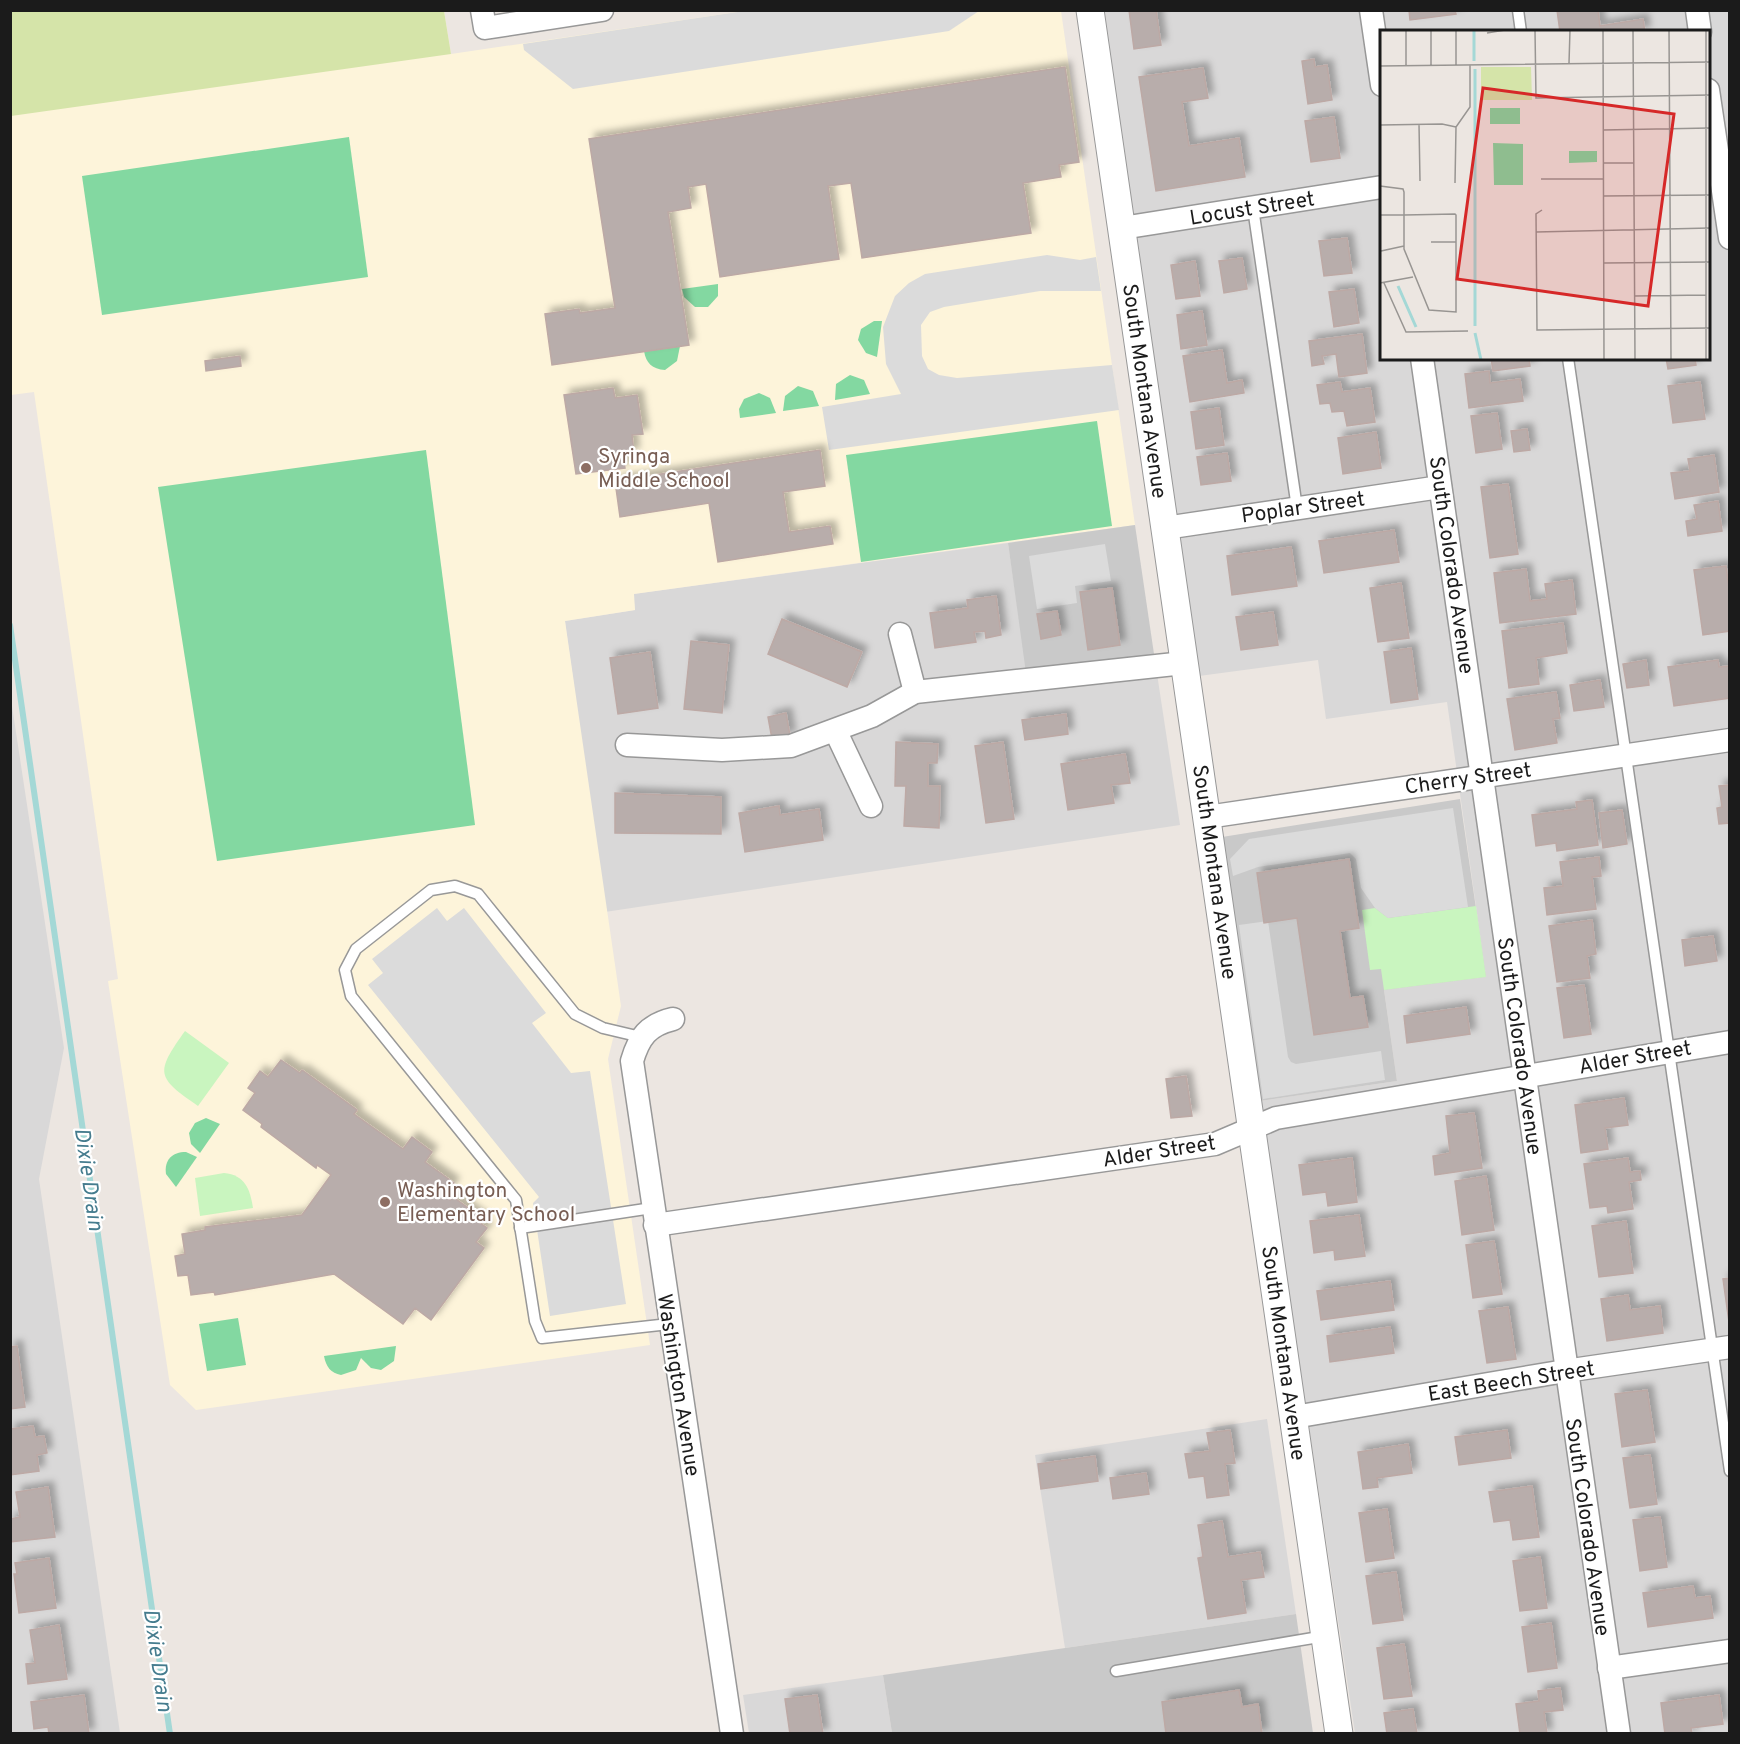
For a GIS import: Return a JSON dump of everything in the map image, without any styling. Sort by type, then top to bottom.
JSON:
[{"type":"street","points":[[482,10],[485,28],[602,10]]},
{"type":"street","name":"South Montana Avenue","points":[[1090,10],[1339,1734]]},
{"type":"street","points":[[1371,10],[1380,71]]},
{"type":"street","points":[[1697,10],[1700,30]]},
{"type":"street","points":[[1710,99],[1718,135],[1730,238]]},
{"type":"street","name":"Locust Street","points":[[1122,228],[1380,188]]},
{"type":"street","name":"South Colorado Avenue","points":[[1422,360],[1483,776],[1565,1371],[1619,1734]]},
{"type":"street","name":"Poplar Street","points":[[1165,528],[1440,487]]},
{"type":"street","points":[[900,634],[915,692]]},
{"type":"street","points":[[627,744],[722,750],[791,746],[836,732],[873,716],[915,692],[1184,663]]},
{"type":"street","points":[[836,732],[871,806]]},
{"type":"street","name":"Cherry Street","points":[[1207,817],[1730,740]]},
{"type":"street","points":[[641,1037],[650,1028],[673,1019]]},
{"type":"street","name":"Washington Avenue","points":[[641,1037],[632,1061],[669,1324],[732,1734]]},
{"type":"street","name":"Alder Street","points":[[654,1216],[1215,1144],[1276,1118],[1730,1042]]},
{"type":"street","name":"East Beech Street","points":[[1294,1417],[1565,1371],[1721,1348]]},
{"type":"street","points":[[1610,1668],[1730,1651]]},
{"type":"lane","points":[[1518,10],[1521,30]]},
{"type":"lane","points":[[1253,208],[1298,508]]},
{"type":"lane","points":[[1568,360],[1669,1051],[1721,1348],[1730,1471]]},
{"type":"lane","points":[[641,1037],[603,1028],[575,1014],[478,894],[455,886],[431,890],[356,949],[345,970],[351,996],[516,1200],[535,1321],[542,1338],[669,1324]]},
{"type":"lane","points":[[520,1228],[654,1216]]},
{"type":"lane","points":[[1116,1671],[1325,1636]]},
{"type":"shaded area","name":"Syringa Middle School","points":[[11,11],[444,11],[451,54],[744,11],[1061,11],[1135,525],[634,594],[635,610],[565,621],[621,1006],[608,1059],[650,1345],[196,1410],[170,1385],[108,981],[118,979],[34,392],[11,395]]},
{"type":"shaded area","points":[[744,11],[979,11],[949,31],[573,89],[524,50],[523,44]]},
{"type":"shaded area","points":[[1103,11],[1729,11],[1729,1733],[1355,1733],[1260,1101],[1397,1081],[1384,990],[1486,977],[1447,702],[1326,719],[1318,660],[1199,676]]},
{"type":"shaded area","points":[[1047,255],[1080,260],[1096,257],[1101,291],[1040,291],[944,307],[930,312],[921,325],[922,356],[928,369],[939,375],[957,378],[1112,365],[1119,410],[829,450],[822,407],[901,394],[886,364],[883,327],[895,296],[909,283],[925,274]]},
{"type":"shaded area","points":[[1135,525],[1154,654],[1026,673],[1008,543]]},
{"type":"shaded area","points":[[1008,543],[1027,673],[1154,654],[1180,825],[605,912],[565,621],[635,610],[633,594]]},
{"type":"shaded area","points":[[1105,544],[1111,581],[1075,586],[1077,603],[1037,609],[1029,556]]},
{"type":"shaded area","points":[[10,693],[64,1048],[39,1179],[120,1733],[11,1733]]},
{"type":"shaded area","points":[[1460,799],[1486,977],[1384,990],[1397,1081],[1260,1101],[1222,837]]},
{"type":"shaded area","points":[[1453,808],[1468,907],[1388,918],[1375,908],[1361,888],[1356,859],[1350,853],[1258,867],[1233,876],[1230,859],[1249,839]]},
{"type":"shaded area","points":[[437,908],[447,921],[464,908],[546,1013],[532,1023],[571,1073],[590,1071],[626,1304],[550,1316],[533,1203],[539,1197],[368,985],[383,973],[372,959]]},
{"type":"shaded area","points":[[1268,921],[1288,1057],[1291,1062],[1296,1064],[1381,1051],[1385,1080],[1263,1099],[1239,925]]},
{"type":"shaded area","points":[[1267,1419],[1296,1614],[1065,1648],[1035,1455]]},
{"type":"shaded area","points":[[1296,1614],[1313,1733],[892,1733],[883,1675]]},
{"type":"shaded area","points":[[883,1675],[892,1733],[749,1733],[743,1695]]},
{"type":"green space","points":[[10,11],[444,11],[451,54],[11,116]]},
{"type":"green space","points":[[349,137],[368,277],[102,315],[82,176]]},
{"type":"green space","points":[[718,284],[718,296],[708,307],[695,307],[684,297],[682,289]]},
{"type":"green space","points":[[874,321],[882,321],[877,357],[866,353],[858,340],[861,329]]},
{"type":"green space","points":[[680,346],[677,361],[665,370],[650,365],[646,359],[644,351]]},
{"type":"green space","points":[[850,375],[864,380],[870,394],[835,400],[836,384]]},
{"type":"green space","points":[[798,386],[813,391],[819,406],[783,411],[785,396]]},
{"type":"green space","points":[[759,393],[770,398],[776,413],[740,418],[739,409],[744,399]]},
{"type":"green space","points":[[1097,421],[1112,526],[861,562],[846,455]]},
{"type":"green space","points":[[426,450],[475,825],[217,861],[158,487]]},
{"type":"green space","points":[[1476,906],[1486,977],[1384,990],[1381,969],[1370,970],[1362,910],[1375,908],[1388,918]]},
{"type":"green space","points":[[185,1031],[229,1063],[198,1106],[174,1088],[164,1073],[168,1056]]},
{"type":"green space","points":[[206,1118],[220,1124],[200,1153],[191,1144],[189,1133],[195,1123]]},
{"type":"green space","points":[[186,1152],[197,1157],[176,1187],[166,1174],[166,1165],[173,1155]]},
{"type":"green space","points":[[224,1173],[242,1180],[248,1189],[253,1208],[200,1216],[195,1178]]},
{"type":"green space","points":[[238,1318],[246,1365],[207,1371],[199,1324]]},
{"type":"green space","points":[[396,1346],[394,1361],[381,1370],[371,1368],[361,1358],[356,1370],[341,1375],[330,1369],[324,1356]]},
{"type":"building","points":[[1129,10],[1156,10],[1161,45],[1134,49]]},
{"type":"building","points":[[1409,10],[1455,10],[1456,14],[1410,20]]},
{"type":"building","points":[[1557,10],[1598,10],[1600,26],[1643,19],[1645,30],[1560,30]]},
{"type":"building","points":[[1314,59],[1315,67],[1327,65],[1332,100],[1308,104],[1302,61]]},
{"type":"building","points":[[1065,67],[1079,162],[1059,165],[1061,177],[1023,183],[1031,233],[862,258],[851,183],[828,186],[839,259],[720,277],[706,184],[688,187],[691,208],[668,212],[689,345],[552,365],[545,314],[579,309],[580,313],[615,308],[589,139]]},
{"type":"building","points":[[1203,68],[1208,98],[1182,102],[1189,146],[1239,138],[1245,177],[1156,191],[1139,77]]},
{"type":"building","points":[[1334,117],[1340,158],[1311,162],[1305,121]]},
{"type":"building","points":[[1347,238],[1352,273],[1324,276],[1319,241]]},
{"type":"building","points":[[1242,258],[1247,289],[1224,293],[1219,261]]},
{"type":"building","points":[[1195,261],[1200,296],[1176,299],[1171,265]]},
{"type":"building","points":[[1354,289],[1359,323],[1334,327],[1329,292]]},
{"type":"building","points":[[1202,311],[1207,345],[1181,349],[1177,315]]},
{"type":"building","points":[[1362,334],[1367,373],[1339,377],[1336,354],[1322,356],[1324,364],[1312,366],[1309,341]]},
{"type":"building","points":[[1222,350],[1227,383],[1242,380],[1244,393],[1190,402],[1183,356]]},
{"type":"building","points":[[240,356],[241,366],[206,371],[205,361]]},
{"type":"building","points":[[1491,360],[1529,360],[1530,366],[1493,371]]},
{"type":"building","points":[[1666,360],[1695,360],[1696,365],[1668,369]]},
{"type":"building","points":[[1489,371],[1490,383],[1520,379],[1523,401],[1469,408],[1465,374]]},
{"type":"building","points":[[1340,382],[1342,392],[1370,388],[1375,422],[1347,426],[1344,411],[1332,412],[1330,403],[1320,404],[1317,385]]},
{"type":"building","points":[[1700,382],[1705,419],[1673,423],[1668,386]]},
{"type":"building","points":[[613,388],[615,398],[637,395],[643,434],[632,435],[634,453],[623,455],[625,468],[576,474],[564,395]]},
{"type":"building","points":[[1219,408],[1224,445],[1196,449],[1191,412]]},
{"type":"building","points":[[1497,413],[1502,449],[1476,453],[1471,416]]},
{"type":"building","points":[[1527,429],[1530,450],[1514,452],[1511,431]]},
{"type":"building","points":[[1376,432],[1381,468],[1343,474],[1338,438]]},
{"type":"building","points":[[820,450],[825,486],[783,492],[789,532],[830,526],[833,544],[718,562],[709,503],[620,517],[615,481]]},
{"type":"building","points":[[1227,453],[1231,481],[1201,485],[1197,457]]},
{"type":"building","points":[[1714,455],[1719,492],[1675,499],[1671,473],[1690,471],[1688,459]]},
{"type":"building","points":[[1508,484],[1518,554],[1490,558],[1481,487]]},
{"type":"building","points":[[1718,501],[1722,531],[1688,536],[1686,521],[1697,519],[1694,505]]},
{"type":"building","points":[[1394,530],[1399,562],[1324,573],[1319,541]]},
{"type":"building","points":[[1291,547],[1297,586],[1232,595],[1227,556]]},
{"type":"building","points":[[1726,566],[1730,595],[1730,631],[1703,635],[1694,570]]},
{"type":"building","points":[[1526,569],[1530,601],[1547,599],[1545,584],[1572,580],[1576,614],[1500,623],[1494,573]]},
{"type":"building","points":[[1401,583],[1409,638],[1378,642],[1370,588]]},
{"type":"building","points":[[1112,588],[1120,645],[1088,650],[1080,592]]},
{"type":"building","points":[[996,596],[1001,635],[986,638],[985,631],[974,632],[976,642],[935,648],[930,613],[968,608],[967,600]]},
{"type":"building","points":[[1057,611],[1061,635],[1041,639],[1037,614]]},
{"type":"building","points":[[1273,612],[1278,645],[1241,650],[1236,617]]},
{"type":"building","points":[[782,619],[862,652],[847,687],[768,654]]},
{"type":"building","points":[[1563,623],[1567,653],[1536,658],[1539,684],[1509,688],[1502,631]]},
{"type":"building","points":[[691,641],[729,645],[722,713],[684,709]]},
{"type":"building","points":[[1411,648],[1418,699],[1391,703],[1384,652]]},
{"type":"building","points":[[650,652],[658,708],[618,714],[610,658]]},
{"type":"building","points":[[1646,660],[1649,685],[1627,688],[1623,664]]},
{"type":"building","points":[[1718,660],[1719,667],[1730,666],[1730,698],[1674,706],[1668,667]]},
{"type":"building","points":[[1600,680],[1604,707],[1574,711],[1570,685]]},
{"type":"building","points":[[1556,692],[1560,718],[1553,719],[1557,743],[1515,750],[1507,699]]},
{"type":"building","points":[[786,713],[790,736],[772,739],[768,717]]},
{"type":"building","points":[[1066,714],[1068,734],[1025,740],[1022,720]]},
{"type":"building","points":[[896,742],[938,744],[937,763],[928,763],[928,786],[940,786],[939,828],[904,826],[906,786],[895,786]]},
{"type":"building","points":[[1003,742],[1014,819],[986,823],[975,746]]},
{"type":"building","points":[[1125,754],[1130,783],[1111,785],[1114,803],[1068,810],[1061,764]]},
{"type":"building","points":[[1730,785],[1730,823],[1719,824],[1717,808],[1722,807],[1719,786]]},
{"type":"building","points":[[615,793],[721,797],[721,834],[615,833]]},
{"type":"building","points":[[1592,800],[1598,845],[1557,851],[1556,843],[1536,846],[1532,815],[1577,809],[1576,802]]},
{"type":"building","points":[[779,806],[780,815],[819,809],[823,840],[745,852],[739,813]]},
{"type":"building","points":[[1622,810],[1627,844],[1603,848],[1599,813]]},
{"type":"building","points":[[1599,857],[1601,876],[1592,877],[1596,909],[1547,915],[1544,888],[1563,886],[1560,862]]},
{"type":"building","points":[[1349,859],[1359,928],[1340,931],[1350,998],[1363,996],[1368,1027],[1314,1035],[1297,918],[1264,923],[1257,873]]},
{"type":"building","points":[[1592,920],[1596,954],[1587,956],[1590,978],[1557,982],[1549,926]]},
{"type":"building","points":[[1713,936],[1717,961],[1685,966],[1682,940]]},
{"type":"building","points":[[1584,985],[1591,1034],[1564,1038],[1557,988]]},
{"type":"building","points":[[1466,1007],[1470,1034],[1407,1043],[1404,1016]]},
{"type":"building","name":"Washington Elementary School","points":[[281,1060],[300,1073],[302,1070],[357,1110],[354,1114],[403,1149],[412,1137],[432,1152],[425,1162],[454,1183],[444,1196],[450,1200],[453,1197],[483,1219],[480,1223],[487,1228],[476,1242],[484,1248],[431,1320],[415,1308],[403,1324],[334,1274],[215,1295],[214,1292],[191,1295],[188,1275],[178,1276],[175,1256],[185,1254],[182,1234],[205,1230],[205,1227],[302,1215],[331,1175],[317,1165],[316,1168],[261,1127],[262,1124],[243,1110],[255,1093],[248,1088],[260,1071],[268,1077]]},
{"type":"building","points":[[1186,1076],[1192,1116],[1171,1118],[1166,1079]]},
{"type":"building","points":[[1624,1098],[1628,1125],[1605,1128],[1608,1149],[1581,1153],[1575,1105]]},
{"type":"building","points":[[1474,1113],[1482,1168],[1435,1175],[1433,1156],[1450,1153],[1446,1116]]},
{"type":"building","points":[[1352,1158],[1357,1202],[1328,1206],[1326,1192],[1303,1195],[1299,1165]]},
{"type":"building","points":[[1628,1158],[1630,1172],[1640,1171],[1641,1180],[1629,1182],[1633,1209],[1608,1213],[1607,1206],[1590,1208],[1584,1164]]},
{"type":"building","points":[[1486,1176],[1494,1230],[1462,1235],[1455,1181]]},
{"type":"building","points":[[1359,1215],[1365,1256],[1335,1260],[1334,1250],[1314,1253],[1310,1221]]},
{"type":"building","points":[[1626,1221],[1633,1273],[1599,1277],[1592,1226]]},
{"type":"building","points":[[1494,1241],[1502,1294],[1473,1298],[1466,1245]]},
{"type":"building","points":[[1730,1278],[1730,1322],[1729,1322],[1723,1279]]},
{"type":"building","points":[[1390,1281],[1394,1310],[1321,1320],[1317,1291]]},
{"type":"building","points":[[1628,1295],[1630,1310],[1660,1306],[1663,1333],[1607,1341],[1601,1299]]},
{"type":"building","points":[[1508,1307],[1516,1359],[1487,1363],[1479,1311]]},
{"type":"building","points":[[1390,1327],[1394,1353],[1330,1362],[1327,1336]]},
{"type":"building","points":[[17,1346],[25,1407],[10,1409],[10,1347]]},
{"type":"building","points":[[1647,1390],[1655,1442],[1622,1447],[1615,1394]]},
{"type":"building","points":[[33,1426],[35,1437],[44,1436],[47,1453],[37,1455],[39,1471],[10,1475],[10,1429]]},
{"type":"building","points":[[1230,1430],[1235,1463],[1225,1464],[1229,1495],[1207,1498],[1204,1476],[1189,1478],[1185,1454],[1210,1451],[1207,1433]]},
{"type":"building","points":[[1507,1430],[1511,1458],[1459,1465],[1455,1437]]},
{"type":"building","points":[[1408,1444],[1412,1473],[1377,1478],[1378,1487],[1363,1489],[1358,1452]]},
{"type":"building","points":[[1650,1455],[1657,1504],[1630,1508],[1623,1458]]},
{"type":"building","points":[[1095,1456],[1098,1481],[1041,1489],[1038,1464]]},
{"type":"building","points":[[1146,1473],[1149,1494],[1113,1499],[1110,1478]]},
{"type":"building","points":[[1532,1486],[1539,1537],[1513,1540],[1510,1520],[1494,1522],[1489,1492]]},
{"type":"building","points":[[48,1487],[55,1537],[10,1542],[10,1519],[20,1517],[16,1492]]},
{"type":"building","points":[[1387,1509],[1394,1558],[1366,1562],[1359,1513]]},
{"type":"building","points":[[1660,1517],[1667,1567],[1640,1571],[1633,1520]]},
{"type":"building","points":[[1222,1521],[1228,1557],[1260,1552],[1264,1577],[1241,1580],[1246,1613],[1208,1619],[1198,1558],[1203,1557],[1198,1525]]},
{"type":"building","points":[[1540,1557],[1547,1608],[1520,1611],[1513,1561]]},
{"type":"building","points":[[49,1558],[56,1608],[19,1613],[14,1574],[17,1574],[15,1563]]},
{"type":"building","points":[[1396,1572],[1403,1620],[1373,1624],[1366,1576]]},
{"type":"building","points":[[1693,1586],[1695,1598],[1710,1596],[1713,1618],[1648,1627],[1643,1593]]},
{"type":"building","points":[[1551,1623],[1557,1668],[1528,1672],[1522,1627]]},
{"type":"building","points":[[59,1625],[67,1679],[28,1684],[26,1664],[35,1663],[30,1630]]},
{"type":"building","points":[[1404,1644],[1412,1696],[1384,1699],[1377,1648]]},
{"type":"building","points":[[1560,1688],[1563,1710],[1544,1712],[1547,1734],[1520,1734],[1516,1704],[1539,1701],[1538,1691]]},
{"type":"building","points":[[1239,1690],[1242,1707],[1258,1704],[1262,1734],[1166,1734],[1162,1702]]},
{"type":"building","points":[[84,1695],[89,1734],[49,1734],[48,1727],[34,1729],[31,1702]]},
{"type":"building","points":[[817,1695],[823,1734],[790,1734],[785,1699]]},
{"type":"building","points":[[1719,1695],[1723,1724],[1691,1728],[1692,1734],[1665,1734],[1661,1703]]},
{"type":"building","points":[[1413,1709],[1417,1734],[1387,1734],[1384,1713]]},
{"type":"waterway","name":"Dixie Drain","points":[[10,625],[170,1734]]},
{"type":"place","name":"Syringa Middle School","points":[[586,468]]},
{"type":"place","name":"Washington Elementary School","points":[[385,1202]]}]
